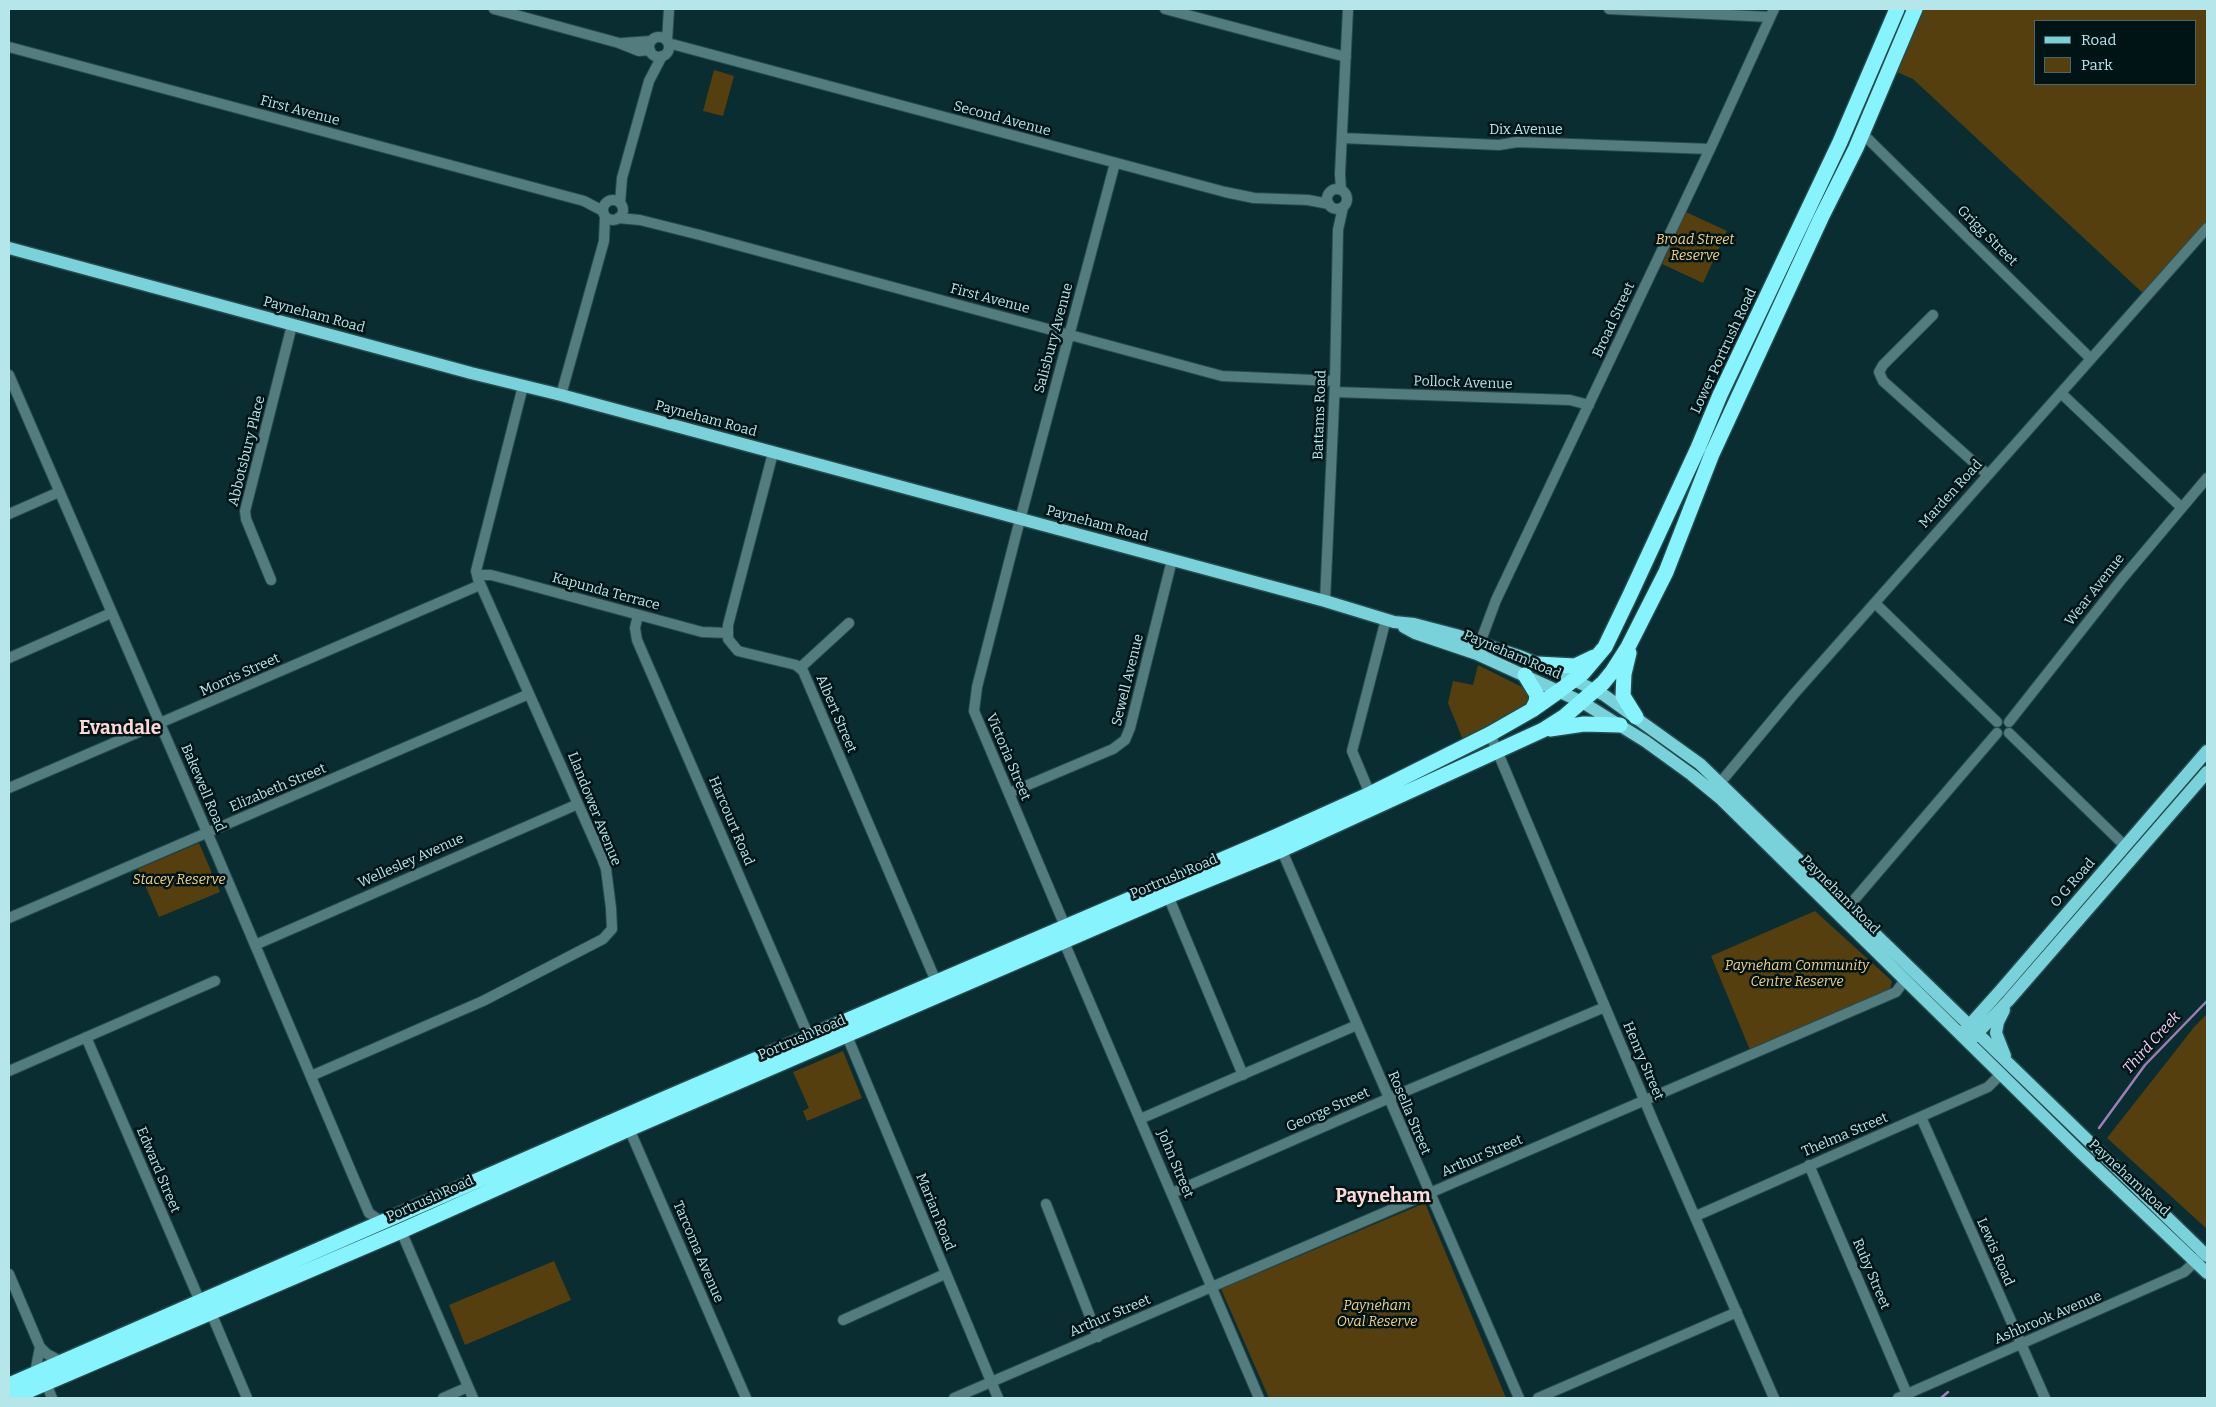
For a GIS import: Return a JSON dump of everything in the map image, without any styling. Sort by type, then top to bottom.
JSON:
[{"type":"highway","name":"Lower Portrush Road","points":[[1559,691],[1583,673],[1605,647],[1660,535],[1720,395],[1838,147],[1897,9]]},
{"type":"highway","points":[[1595,690],[1612,672],[1666,572],[1724,429],[1862,133],[1916,9]]},
{"type":"highway","points":[[1857,105],[1862,133]]},
{"type":"highway","points":[[1838,147],[1862,133]]},
{"type":"highway","points":[[1720,395],[1720,416],[1724,429]]},
{"type":"highway","points":[[1698,448],[1710,436],[1724,429]]},
{"type":"highway","points":[[1634,634],[1624,674],[1623,691],[1626,703],[1636,716]]},
{"type":"highway","points":[[1537,664],[1575,666],[1599,654]]},
{"type":"highway","points":[[1525,675],[1537,695],[1532,710]]},
{"type":"highway","name":"Portrush Road","points":[[11,1398],[62,1362],[401,1231],[809,1037],[939,989],[1497,751],[1543,730],[1565,716],[1595,690]]},
{"type":"highway","name":"Portrush Road","points":[[1278,843],[1370,794],[1490,734],[1532,710],[1559,691]]},
{"type":"highway","points":[[1543,730],[1584,724],[1620,725]]},
{"type":"highway","name":"Portrush Road","points":[[9,1385],[40,1378],[206,1307],[372,1223],[847,1036],[939,989]]},
{"type":"highway","points":[[372,1223],[401,1231],[420,1205]]},
{"type":"main road","name":"Payneham Road","points":[[9,248],[292,325],[561,395],[1390,620],[1414,624],[1480,643],[1574,680],[1595,690],[1636,716],[1700,764],[1848,907],[1969,1034],[2202,1257],[2207,1273]]},
{"type":"main road","name":"Payneham Road","points":[[1390,620],[1415,633],[1477,654],[1582,702],[1670,758],[1720,798],[1905,980],[1969,1034]]},
{"type":"main road","name":"O G Road","points":[[1969,1034],[2125,846],[2207,751]]},
{"type":"main road","name":"O G Road","points":[[1969,1034],[2008,1000],[2207,772]]},
{"type":"main road","points":[[2125,846],[2134,855]]},
{"type":"main road","points":[[2005,1069],[1996,1032],[1998,1022],[2008,1000]]},
{"type":"street","points":[[494,9],[619,43],[651,45],[663,38],[666,48]]},
{"type":"street","points":[[1165,9],[1346,57]]},
{"type":"street","points":[[1333,197],[1340,174],[1348,9]]},
{"type":"street","points":[[1609,9],[1772,13]]},
{"type":"street","points":[[649,81],[651,45],[669,10]]},
{"type":"street","points":[[561,395],[604,241],[619,212],[622,178],[649,81],[666,48],[669,10]]},
{"type":"street","name":"Broad Street","points":[[1480,643],[1496,600],[1710,149],[1772,13]]},
{"type":"street","points":[[651,45],[655,55],[666,48]]},
{"type":"street","name":"First Avenue","points":[[9,47],[606,208]]},
{"type":"street","name":"Second Avenue","points":[[666,48],[691,50],[1254,198],[1308,200],[1333,197],[1337,209],[1343,207]]},
{"type":"street","name":"Grigg Street","points":[[1862,133],[2091,359]]},
{"type":"street","name":"Dix Avenue","points":[[1342,138],[1499,145],[1517,142],[1710,149]]},
{"type":"street","name":"Salisbury Avenue","points":[[1020,519],[1116,163]]},
{"type":"street","points":[[604,241],[606,208],[622,178]]},
{"type":"street","name":"Battams Road","points":[[1325,601],[1335,392],[1338,230],[1333,197],[1347,196],[1338,230]]},
{"type":"street","points":[[606,208],[619,212]]},
{"type":"street","points":[[606,208],[619,212]]},
{"type":"street","name":"First Avenue","points":[[619,212],[640,220],[1230,377],[1335,380]]},
{"type":"street","name":"Marden Road","points":[[1720,783],[1794,694],[2207,228]]},
{"type":"street","points":[[1933,315],[1883,365],[1879,372],[1883,381],[1988,475]]},
{"type":"street","name":"Abbotsbury Place","points":[[270,580],[246,519],[245,511],[292,325]]},
{"type":"street","name":"Bakewell Road","points":[[9,375],[255,945],[372,1223]]},
{"type":"street","points":[[479,580],[476,566],[523,386]]},
{"type":"street","name":"Pollock Avenue","points":[[1335,392],[1570,400],[1589,405]]},
{"type":"street","points":[[2061,393],[2181,507]]},
{"type":"street","points":[[728,633],[773,453]]},
{"type":"street","name":"Wear Avenue","points":[[2009,728],[2120,580],[2207,478]]},
{"type":"street","points":[[9,514],[59,492]]},
{"type":"street","name":"Victoria Street","points":[[1020,519],[973,706],[1065,934]]},
{"type":"street","name":"Sewell Avenue","points":[[1009,793],[1113,749],[1125,740],[1130,728],[1172,560]]},
{"type":"street","name":"Kapunda Terrace","points":[[479,580],[491,575],[702,632],[728,633]]},
{"type":"street","name":"Llandower Avenue","points":[[310,1076],[482,1001],[608,935],[612,929],[606,869],[479,580]]},
{"type":"street","name":"Morris Street","points":[[9,788],[160,724],[479,580]]},
{"type":"street","points":[[1875,603],[1997,722]]},
{"type":"street","points":[[9,658],[111,613]]},
{"type":"street","name":"Harcourt Road","points":[[638,615],[635,628],[637,640],[809,1037]]},
{"type":"street","points":[[1370,794],[1352,751],[1390,620]]},
{"type":"street","points":[[800,668],[849,623]]},
{"type":"street","name":"Albert Street","points":[[728,633],[731,644],[738,650],[800,668],[939,989]]},
{"type":"street","name":"Elizabeth Street","points":[[9,918],[529,694]]},
{"type":"street","points":[[2009,728],[2002,736],[1997,733],[1995,727],[1997,722],[2004,719],[2009,728],[2125,846]]},
{"type":"street","points":[[1848,907],[1997,733]]},
{"type":"street","name":"Henry Street","points":[[1490,734],[1644,1100],[1774,1398]]},
{"type":"street","name":"Wellesley Avenue","points":[[255,945],[578,804]]},
{"type":"street","name":"Rosella Street","points":[[1278,843],[1519,1398]]},
{"type":"street","points":[[1166,891],[1243,1075]]},
{"type":"street","name":"John Street","points":[[1065,934],[1140,1119],[1259,1398]]},
{"type":"street","name":"Arthur Street","points":[[954,1398],[1896,992],[1905,980]]},
{"type":"street","points":[[9,1071],[215,981]]},
{"type":"street","name":"George Street","points":[[1172,1193],[1388,1098],[1605,1007]]},
{"type":"street","points":[[1140,1119],[1357,1025]]},
{"type":"street","name":"Marian Road","points":[[847,1036],[998,1398]]},
{"type":"street","name":"Edward Street","points":[[86,1037],[246,1398]]},
{"type":"street","name":"Thelma Street","points":[[1696,1216],[1988,1087],[2005,1069]]},
{"type":"street","name":"Lewis Road","points":[[1920,1117],[2044,1398]]},
{"type":"street","name":"Tarcoma Avenue","points":[[626,1123],[746,1398]]},
{"type":"street","name":"Ruby Street","points":[[1809,1166],[1902,1396]]},
{"type":"street","points":[[1046,1204],[1098,1336]]},
{"type":"street","points":[[401,1231],[472,1398]]},
{"type":"street","name":"Ashbrook Avenue","points":[[1902,1396],[2022,1345],[2184,1272],[2202,1257]]},
{"type":"street","points":[[9,1274],[40,1347],[47,1354],[62,1362]]},
{"type":"street","points":[[843,1320],[945,1274]]},
{"type":"street","points":[[1538,1398],[1736,1312]]},
{"type":"street","points":[[40,1347],[40,1378],[52,1398]]},
{"type":"street","points":[[443,1398],[468,1387]]},
{"type":"green space","points":[[1915,9],[2207,9],[2207,228],[2146,296],[1913,79],[1890,69]]},
{"type":"green space","points":[[714,70],[734,76],[723,116],[703,111]]},
{"type":"green space","name":"Broad Street Reserve","points":[[1686,212],[1727,231],[1703,283],[1662,264]]},
{"type":"green space","points":[[1478,665],[1526,689],[1530,693],[1528,705],[1463,740],[1448,703],[1453,681],[1473,685]]},
{"type":"green space","name":"Stacey Reserve","points":[[199,843],[220,892],[159,917],[138,869]]},
{"type":"green space","name":"Payneham Community Centre Reserve","points":[[1815,911],[1892,981],[1890,989],[1750,1050],[1711,956]]},
{"type":"green space","points":[[2207,1014],[2207,1229],[2107,1138],[2195,1026]]},
{"type":"green space","points":[[843,1051],[862,1098],[807,1121],[803,1111],[809,1108],[793,1072]]},
{"type":"green space","name":"Payneham Oval Reserve","points":[[1425,1203],[1506,1398],[1269,1398],[1221,1289]]},
{"type":"green space","points":[[554,1261],[571,1300],[465,1345],[449,1305]]},
{"type":"waterway","name":"Third Creek","points":[[2099,1128],[2145,1065],[2207,1001]]},
{"type":"waterway","name":"Third Creek","points":[[1941,1398],[1948,1392]]},
{"type":"district","name":"Evandale","points":[[120,729]]},
{"type":"district","name":"Payneham","points":[[1383,1197]]}]
